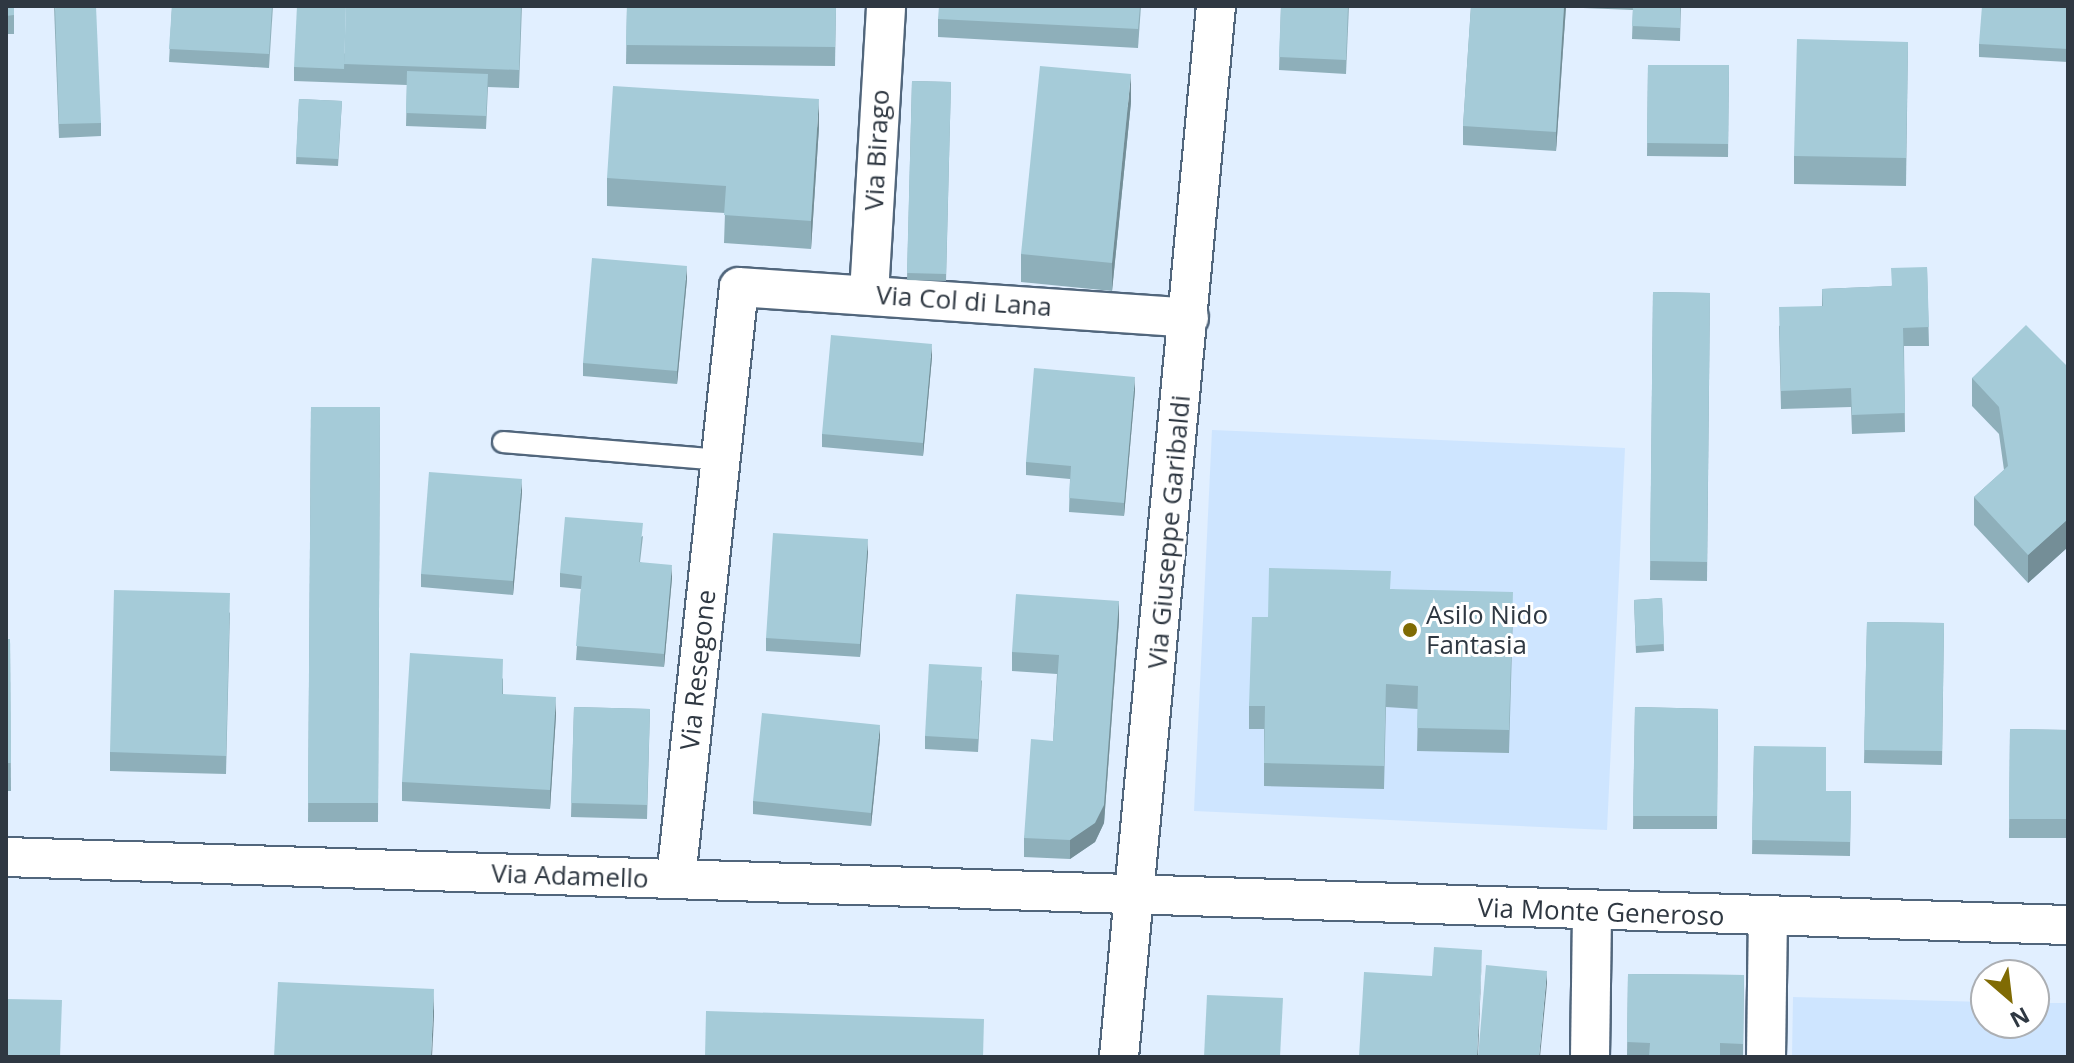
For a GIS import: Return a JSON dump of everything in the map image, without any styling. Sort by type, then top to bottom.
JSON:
[{"type":"street","name":"Via Birago","points":[[869,294],[886,6]]},
{"type":"street","name":"Via Giuseppe Garibaldi","points":[[1119,1057],[1216,6]]},
{"type":"street","name":"Via Col di Lana","points":[[739,287],[1189,318]]},
{"type":"street","name":"Via Resegone","points":[[676,879],[739,287]]},
{"type":"street","name":"Via Adamello","points":[[6,857],[1135,896]]},
{"type":"street","name":"Via Monte Generoso","points":[[1135,896],[2068,925]]},
{"type":"street","points":[[1590,1057],[1592,912]]},
{"type":"street","points":[[1766,1057],[1768,917]]},
{"type":"lane","points":[[503,442],[720,460]]},
{"type":"shaded area","name":"Asilo Nido Fantasia","points":[[1212,430],[1625,448],[1607,830],[1194,811]]},
{"type":"shaded area","points":[[1793,997],[1970,1002],[1970,1039],[2050,1039],[2050,1003],[2068,1003],[2068,1057],[1792,1057]]},
{"type":"building","points":[[6,6],[14,6],[14,15],[6,16]]},
{"type":"building","points":[[55,6],[96,6],[101,123],[59,124]]},
{"type":"building","points":[[172,6],[272,6],[269,54],[169,49]]},
{"type":"building","points":[[297,6],[346,6],[344,69],[294,67]]},
{"type":"building","points":[[346,6],[521,6],[519,70],[344,64]]},
{"type":"building","points":[[627,6],[836,6],[835,47],[626,45]]},
{"type":"building","points":[[939,6],[1140,6],[1138,29],[938,19]]},
{"type":"building","points":[[1281,6],[1348,6],[1346,60],[1279,57]]},
{"type":"building","points":[[1471,6],[1564,6],[1556,132],[1463,126]]},
{"type":"building","points":[[1633,6],[1680,6],[1680,28],[1632,26]]},
{"type":"building","points":[[1982,6],[2068,6],[2068,49],[1979,44]]},
{"type":"building","points":[[1797,39],[1908,42],[1906,158],[1794,156]]},
{"type":"building","points":[[1648,65],[1729,65],[1728,144],[1647,143]]},
{"type":"building","points":[[1040,66],[1131,74],[1112,263],[1021,254]]},
{"type":"building","points":[[407,71],[488,74],[486,116],[406,113]]},
{"type":"building","points":[[912,81],[951,82],[946,274],[907,273]]},
{"type":"building","points":[[613,86],[819,99],[811,221],[724,215],[726,186],[607,178]]},
{"type":"building","points":[[299,99],[342,101],[338,159],[296,157]]},
{"type":"building","points":[[592,258],[687,266],[677,371],[583,363]]},
{"type":"building","points":[[1927,267],[1929,327],[1903,328],[1905,413],[1852,415],[1851,388],[1781,391],[1779,307],[1823,306],[1822,289],[1892,286],[1891,268]]},
{"type":"building","points":[[1653,292],[1710,293],[1707,562],[1650,561]]},
{"type":"building","points":[[2026,325],[2068,367],[2068,519],[2028,555],[1974,497],[2008,466],[1999,407],[1972,378]]},
{"type":"building","points":[[831,335],[932,344],[923,443],[822,434]]},
{"type":"building","points":[[1034,368],[1135,377],[1124,503],[1069,498],[1071,466],[1026,462]]},
{"type":"building","points":[[311,407],[380,407],[378,803],[308,803]]},
{"type":"building","points":[[429,472],[522,479],[513,581],[421,574]]},
{"type":"building","points":[[565,517],[643,523],[639,562],[672,565],[664,654],[576,646],[582,576],[560,573]]},
{"type":"building","points":[[773,533],[868,539],[860,644],[766,638]]},
{"type":"building","points":[[1269,568],[1391,571],[1390,589],[1513,592],[1509,730],[1417,728],[1418,686],[1386,684],[1384,766],[1264,763],[1265,706],[1249,706],[1252,617],[1268,617]]},
{"type":"building","points":[[114,590],[230,593],[226,756],[110,752]]},
{"type":"building","points":[[1016,594],[1119,601],[1104,805],[1095,823],[1070,840],[1024,838],[1031,739],[1053,741],[1059,655],[1012,652]]},
{"type":"building","points":[[1662,598],[1664,644],[1636,646],[1634,600]]},
{"type":"building","points":[[1867,622],[1944,623],[1942,751],[1864,750]]},
{"type":"building","points":[[6,639],[10,639],[11,763],[6,763]]},
{"type":"building","points":[[410,653],[503,659],[502,694],[556,697],[550,790],[402,782]]},
{"type":"building","points":[[929,664],[982,667],[978,739],[925,736]]},
{"type":"building","points":[[574,707],[650,709],[647,805],[571,803]]},
{"type":"building","points":[[1635,707],[1718,709],[1717,816],[1633,816]]},
{"type":"building","points":[[762,713],[880,725],[871,813],[753,801]]},
{"type":"building","points":[[2010,729],[2068,730],[2068,819],[2009,819]]},
{"type":"building","points":[[1754,746],[1826,747],[1826,791],[1851,791],[1850,842],[1752,840]]},
{"type":"building","points":[[1434,947],[1482,950],[1477,1057],[1359,1057],[1364,972],[1432,976]]},
{"type":"building","points":[[1486,965],[1547,971],[1539,1057],[1478,1057]]},
{"type":"building","points":[[1628,974],[1744,975],[1743,1044],[1720,1043],[1720,1057],[1649,1057],[1650,1043],[1627,1042]]},
{"type":"building","points":[[278,982],[434,989],[431,1057],[274,1057]]},
{"type":"building","points":[[1207,995],[1283,998],[1280,1057],[1204,1057]]},
{"type":"building","points":[[6,999],[62,1000],[60,1057],[6,1057]]},
{"type":"building","points":[[706,1011],[984,1019],[983,1057],[705,1057]]},
{"type":"place","name":"Asilo Nido Fantasia","points":[[1410,630]]}]
